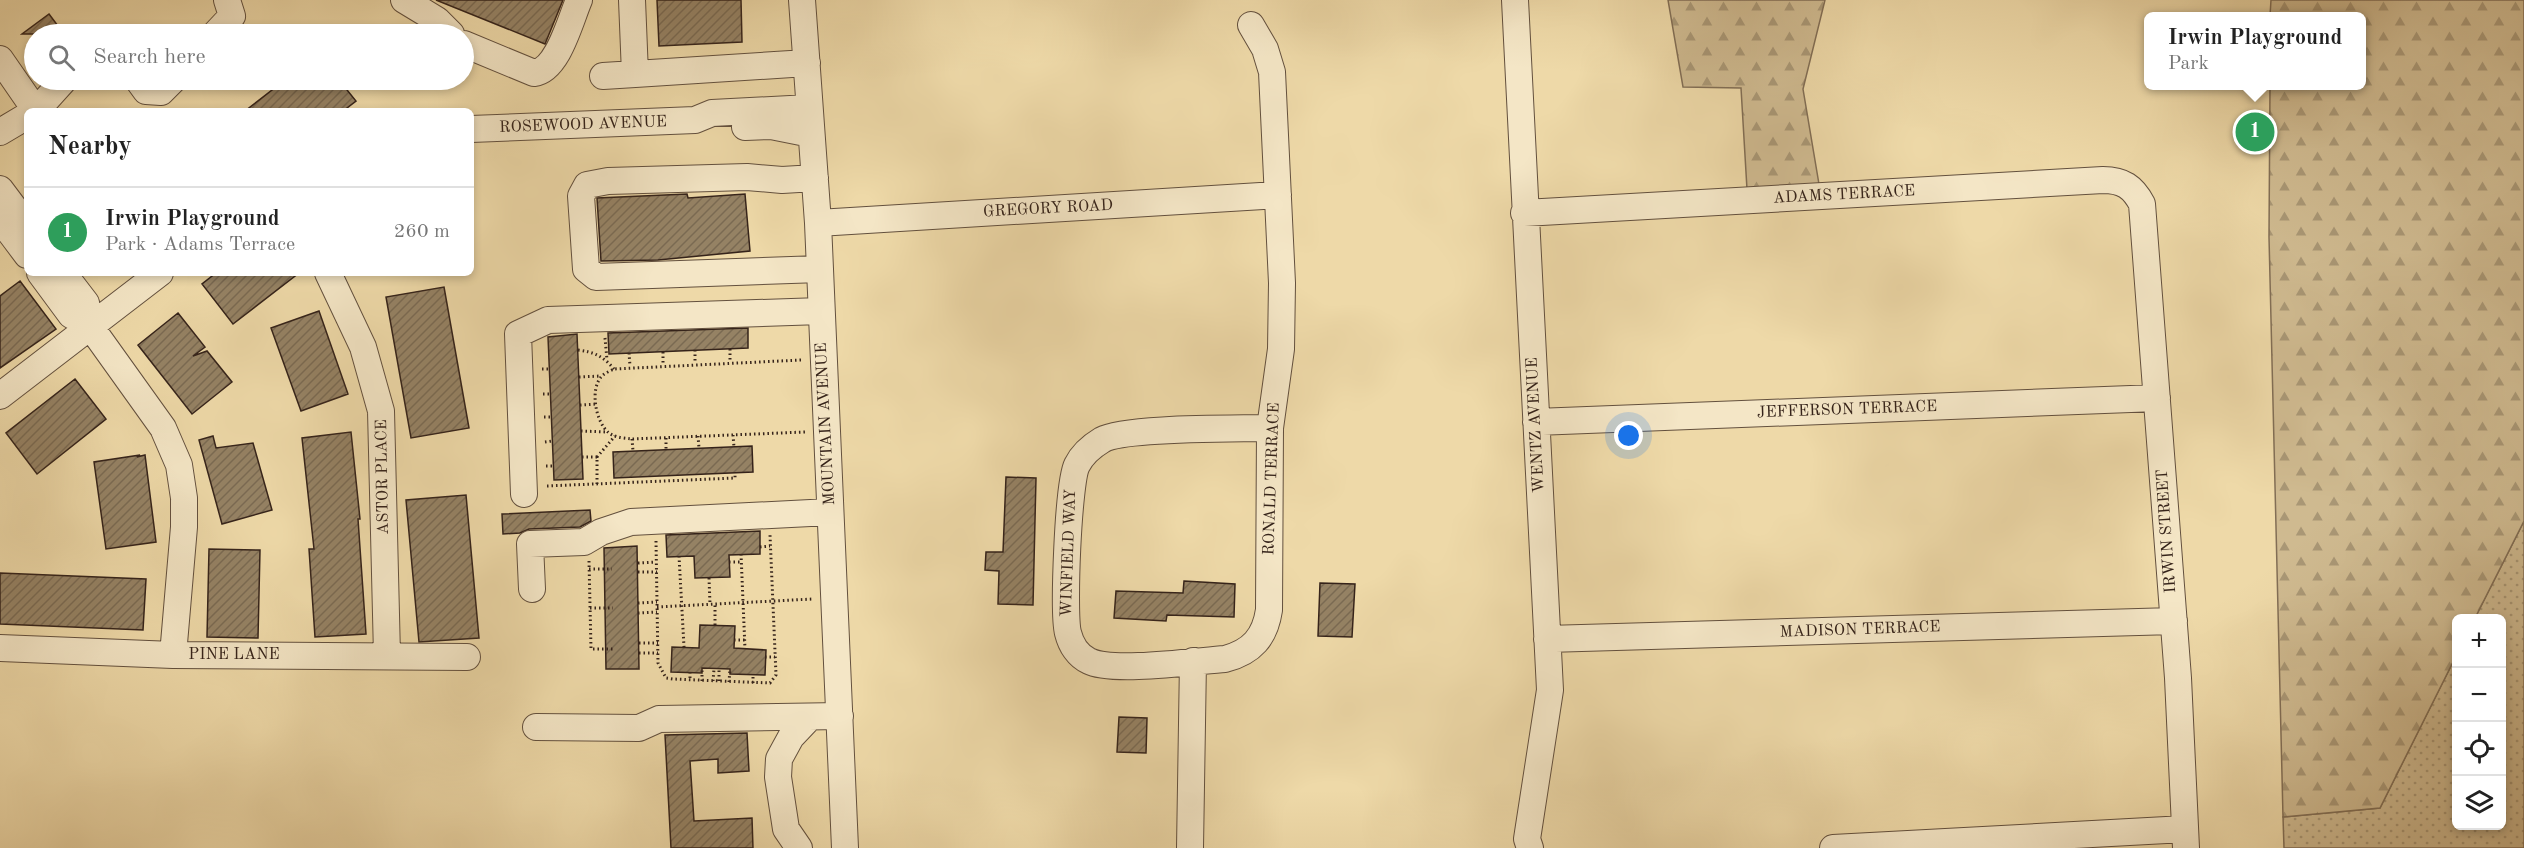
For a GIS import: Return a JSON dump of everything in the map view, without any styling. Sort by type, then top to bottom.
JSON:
[{"type":"street","points":[[224,24],[232,16],[227,0]]},
{"type":"street","points":[[404,0],[441,24]]},
{"type":"street","points":[[474,48],[534,73],[543,72],[550,66],[560,47],[579,0]]},
{"type":"street","points":[[632,0],[635,74]]},
{"type":"street","name":"MOUNTAIN AVENUE","points":[[802,0],[818,223],[845,848]]},
{"type":"street","name":"WENTZ AVENUE","points":[[1515,0],[1524,213],[1550,690],[1527,839],[1530,848]]},
{"type":"street","name":"RONALD TERRACE","points":[[1193,661],[1226,659],[1240,655],[1253,647],[1267,625],[1269,610],[1270,428],[1281,349],[1282,283],[1272,72],[1265,49],[1251,25]]},
{"type":"street","points":[[0,59],[34,108]]},
{"type":"street","points":[[603,76],[807,63]]},
{"type":"street","points":[[39,108],[55,90]]},
{"type":"street","points":[[145,90],[161,92],[163,90]]},
{"type":"street","name":"ROSEWOOD AVENUE","points":[[474,129],[695,120],[712,113],[809,108]]},
{"type":"street","points":[[0,132],[24,118]]},
{"type":"street","name":"ROSEWOOD AVENUE","points":[[695,120],[713,129],[771,126],[811,134]]},
{"type":"street","points":[[814,178],[774,180],[747,177],[608,181],[587,185],[581,196],[586,269],[596,277],[820,269]]},
{"type":"street","name":"ADAMS TERRACE","points":[[1524,213],[2114,180],[2127,185],[2135,192],[2142,204],[2143,215]]},
{"type":"street","points":[[0,189],[24,221]]},
{"type":"street","name":"GREGORY ROAD","points":[[818,223],[1278,195]]},
{"type":"street","name":"IRWIN STREET","points":[[2143,215],[2174,621],[2185,838]]},
{"type":"street","points":[[0,219],[24,251]]},
{"type":"street","points":[[42,276],[71,315],[90,326],[163,428],[179,465],[184,498],[184,527],[173,655]]},
{"type":"street","points":[[65,276],[86,303],[90,326]]},
{"type":"street","points":[[0,396],[156,276]]},
{"type":"street","name":"ASTOR PLACE","points":[[329,276],[363,347],[381,411],[387,656]]},
{"type":"street","points":[[535,490],[518,334],[548,320],[821,311]]},
{"type":"street","name":"JEFFERSON TERRACE","points":[[1536,422],[2157,398]]},
{"type":"street","name":"WINFIELD WAY","points":[[1193,661],[1102,666],[1084,658],[1071,643],[1067,630],[1067,617],[1069,492],[1073,474],[1088,450],[1116,435],[1270,428]]},
{"type":"street","points":[[532,589],[530,544],[584,542],[601,532],[631,522],[830,512]]},
{"type":"street","name":"MADISON TERRACE","points":[[1547,639],[2174,621]]},
{"type":"street","name":"PINE LANE","points":[[0,648],[173,655],[467,657]]},
{"type":"street","points":[[1190,848],[1193,661]]},
{"type":"street","points":[[536,727],[639,728],[659,719],[840,716]]},
{"type":"street","points":[[799,848],[786,829],[779,759],[791,737],[808,718]]},
{"type":"street","points":[[1833,848],[2185,838]]},
{"type":"path","points":[[730,349],[730,362]]},
{"type":"path","points":[[578,350],[593,352],[614,369]]},
{"type":"path","points":[[695,350],[695,364]]},
{"type":"path","points":[[663,352],[663,365]]},
{"type":"path","points":[[629,353],[630,366]]},
{"type":"path","points":[[801,360],[630,366],[614,369],[602,376],[596,386],[598,420],[608,432],[615,436],[632,439],[805,432]]},
{"type":"path","points":[[542,369],[549,369]]},
{"type":"path","points":[[579,376],[602,376]]},
{"type":"path","points":[[543,394],[550,394]]},
{"type":"path","points":[[580,405],[597,404]]},
{"type":"path","points":[[544,417],[551,417]]},
{"type":"path","points":[[581,431],[608,432]]},
{"type":"path","points":[[733,435],[734,447]]},
{"type":"path","points":[[597,484],[597,457],[615,436]]},
{"type":"path","points":[[698,436],[699,448]]},
{"type":"path","points":[[666,438],[666,450]]},
{"type":"path","points":[[632,439],[633,451]]},
{"type":"path","points":[[545,442],[552,441]]},
{"type":"path","points":[[582,457],[597,457]]},
{"type":"path","points":[[546,466],[553,466]]},
{"type":"path","points":[[535,490],[597,484],[735,478],[735,473]]},
{"type":"path","points":[[700,475],[700,480]]},
{"type":"path","points":[[667,476],[667,481]]},
{"type":"path","points":[[634,477],[634,483]]},
{"type":"path","points":[[655,521],[658,653],[661,672],[666,678],[770,683],[775,680],[776,657],[769,515]]},
{"type":"path","points":[[584,542],[589,569],[591,649],[614,649]]},
{"type":"path","points":[[760,547],[770,546]]},
{"type":"path","points":[[741,554],[745,649]]},
{"type":"path","points":[[679,556],[684,647]]},
{"type":"path","points":[[638,563],[656,562]]},
{"type":"path","points":[[729,562],[741,562]]},
{"type":"path","points":[[589,569],[612,568]]},
{"type":"path","points":[[638,572],[657,572]]},
{"type":"path","points":[[709,578],[710,604]]},
{"type":"path","points":[[638,603],[682,606],[813,599]]},
{"type":"path","points":[[715,604],[715,625]]},
{"type":"path","points":[[590,608],[613,608]]},
{"type":"path","points":[[638,613],[657,612]]},
{"type":"path","points":[[734,640],[745,640]]},
{"type":"path","points":[[639,644],[658,643]]},
{"type":"path","points":[[639,653],[658,653]]},
{"type":"path","points":[[765,657],[776,657]]},
{"type":"path","points":[[702,669],[702,681]]},
{"type":"path","points":[[713,681],[714,669]]},
{"type":"path","points":[[719,681],[720,669]]},
{"type":"path","points":[[729,682],[730,669]]},
{"type":"path","points":[[690,672],[690,680]]},
{"type":"path","points":[[753,674],[753,683]]},
{"type":"green space","points":[[1668,0],[1825,0],[1803,89],[1822,202],[1748,206],[1741,88],[1683,87]]},
{"type":"green space","points":[[2271,0],[2524,0],[2524,521],[2477,614],[2452,614],[2452,664],[2380,808],[2283,817],[2269,237],[2270,90],[2366,90],[2366,12],[2270,12]]},
{"type":"green space","points":[[2524,521],[2524,848],[2284,848],[2283,817],[2380,808],[2452,664],[2452,830],[2506,830],[2506,614],[2477,614]]},
{"type":"building","points":[[436,0],[563,0],[545,44]]},
{"type":"building","points":[[657,0],[741,0],[742,42],[659,46]]},
{"type":"building","points":[[49,14],[56,24],[36,24]]},
{"type":"building","points":[[272,90],[347,90],[356,101],[347,108],[249,108]]},
{"type":"building","points":[[687,194],[688,198],[745,194],[750,251],[658,260],[601,261],[597,198]]},
{"type":"building","points":[[212,276],[295,276],[233,324],[202,284]]},
{"type":"building","points":[[20,281],[56,329],[0,368],[0,296]]},
{"type":"building","points":[[444,287],[469,428],[411,438],[386,297]]},
{"type":"building","points":[[319,311],[348,394],[301,411],[271,328]]},
{"type":"building","points":[[178,313],[205,347],[193,356],[207,351],[232,382],[192,414],[138,345]]},
{"type":"building","points":[[748,328],[748,348],[609,354],[608,333]]},
{"type":"building","points":[[577,334],[583,479],[554,480],[548,337]]},
{"type":"building","points":[[75,379],[106,419],[37,474],[6,433]]},
{"type":"building","points":[[351,432],[360,519],[358,519],[366,634],[315,637],[309,549],[314,549],[302,438]]},
{"type":"building","points":[[213,436],[216,448],[253,443],[272,510],[222,524],[199,440]]},
{"type":"building","points":[[752,446],[753,472],[614,478],[613,452]]},
{"type":"building","points":[[140,455],[137,457],[145,455],[156,542],[106,549],[94,462]]},
{"type":"building","points":[[1006,477],[1036,478],[1033,605],[998,604],[999,571],[985,570],[986,552],[1003,552]]},
{"type":"building","points":[[466,495],[479,638],[419,642],[406,500]]},
{"type":"building","points":[[590,510],[591,521],[580,527],[529,529],[520,533],[503,534],[502,514]]},
{"type":"building","points":[[760,531],[760,554],[729,555],[730,577],[695,578],[694,556],[667,557],[666,535]]},
{"type":"building","points":[[637,546],[639,669],[606,669],[604,548]]},
{"type":"building","points":[[209,549],[260,550],[258,638],[207,637]]},
{"type":"building","points":[[0,573],[146,579],[143,630],[0,624]]},
{"type":"building","points":[[1184,581],[1235,584],[1234,617],[1167,615],[1166,621],[1114,618],[1116,591],[1183,593]]},
{"type":"building","points":[[1320,583],[1355,584],[1352,637],[1318,636]]},
{"type":"building","points":[[700,625],[735,626],[734,648],[766,650],[765,675],[730,674],[730,669],[702,668],[702,673],[671,672],[672,647],[699,648]]},
{"type":"building","points":[[1119,717],[1147,718],[1146,753],[1117,752]]},
{"type":"building","points":[[747,733],[749,771],[718,773],[718,759],[690,761],[694,821],[752,818],[753,848],[671,848],[665,735]]},
{"type":"place","name":"Irwin Playground","points":[[2255,132]]}]
